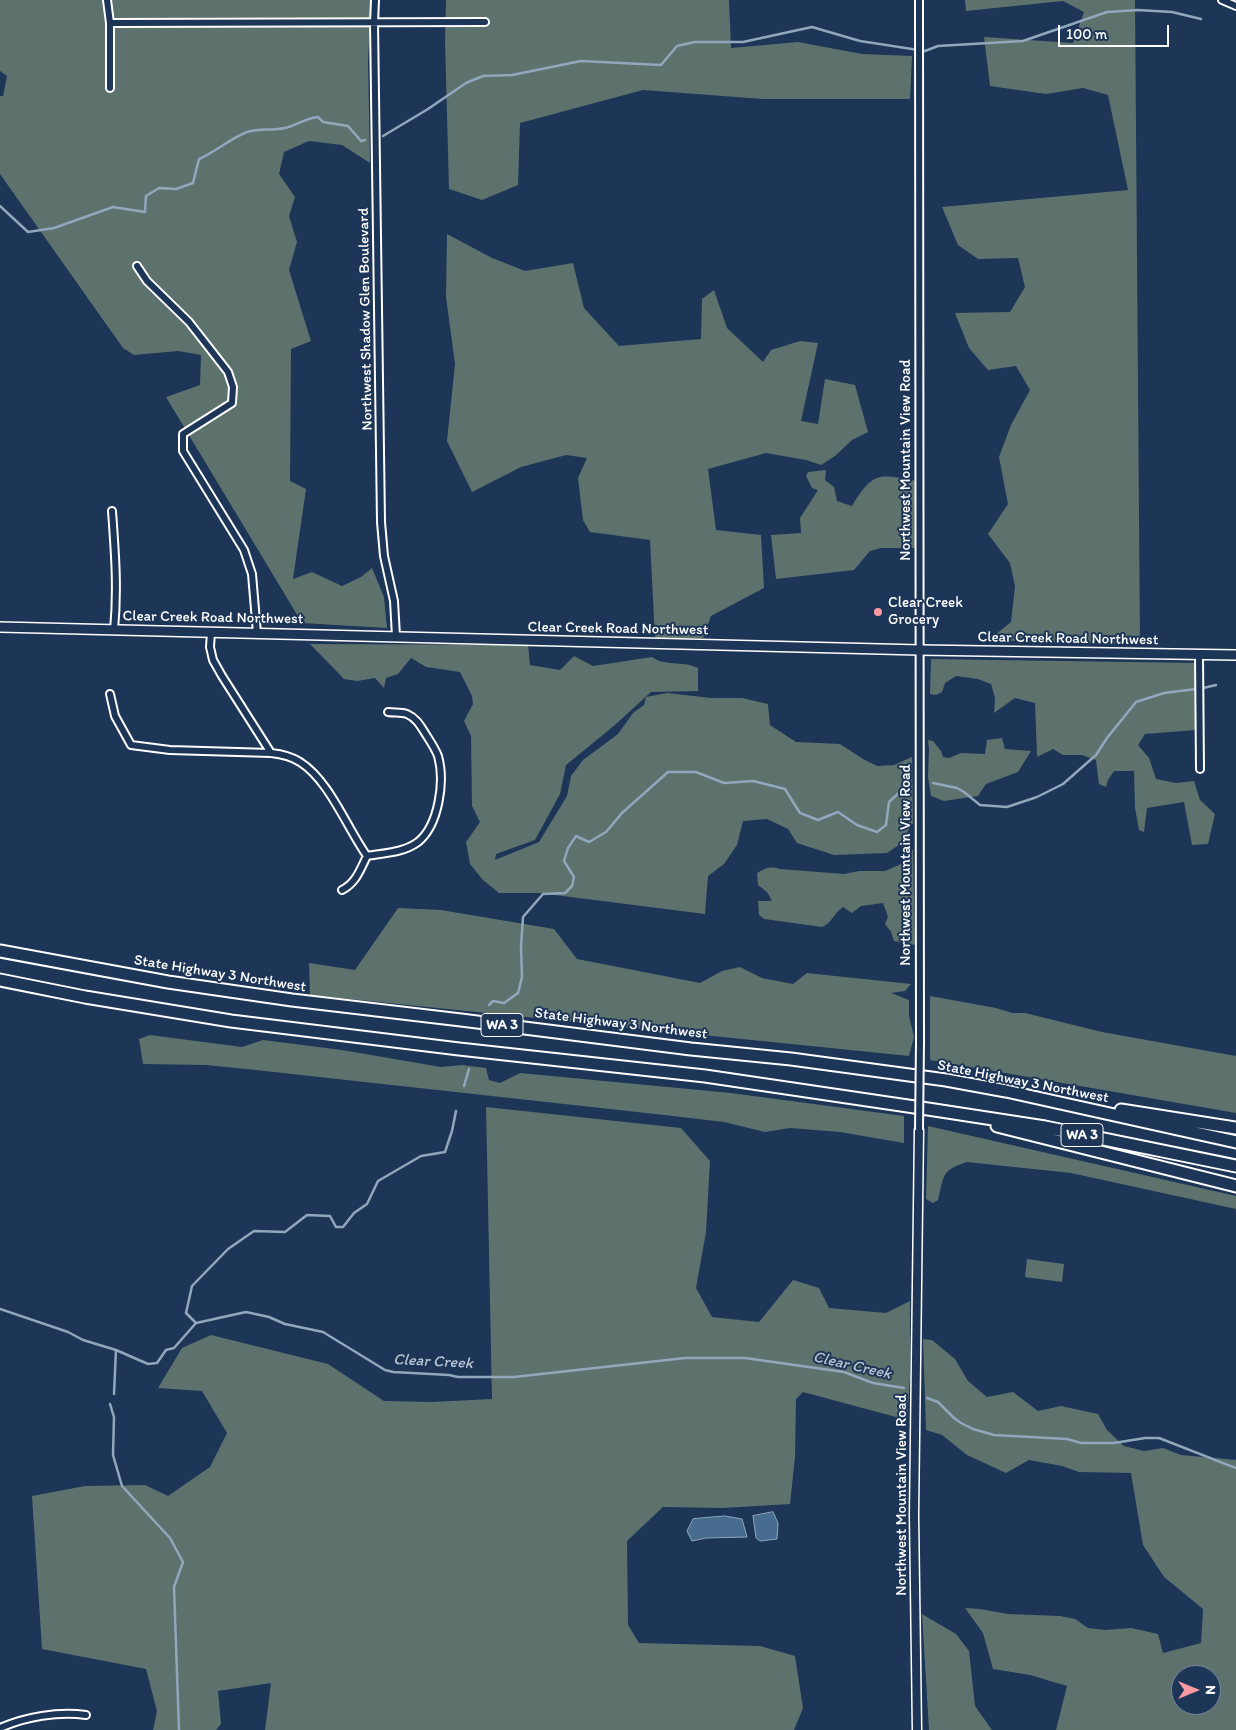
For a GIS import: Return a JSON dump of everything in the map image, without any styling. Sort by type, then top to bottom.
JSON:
[{"type":"highway","name":"State Highway 3 Northwest","points":[[0,951],[231,992],[691,1049],[792,1059],[946,1080],[1006,1091],[1236,1142]]},
{"type":"highway","name":"WA 3","points":[[0,980],[85,997],[267,1026],[705,1076],[928,1109],[1045,1127],[1236,1166]]},
{"type":"highway","points":[[1006,1091],[1236,1128]]},
{"type":"highway","points":[[928,1109],[1236,1186]]},
{"type":"main road","name":"Clear Creek Road Northwest","points":[[0,627],[920,650],[1236,655]]},
{"type":"street","points":[[107,0],[110,23],[110,88]]},
{"type":"street","name":"Northwest Shadow Glen Boulevard","points":[[374,0],[381,522],[384,556],[394,601],[396,636]]},
{"type":"street","name":"Northwest Mountain View Road","points":[[917,1730],[914,1516],[920,1042],[919,0]]},
{"type":"street","points":[[1222,0],[1236,6]]},
{"type":"street","points":[[110,23],[485,22]]},
{"type":"street","points":[[138,266],[147,281],[189,322],[228,372],[233,387],[232,403],[183,434],[183,451],[244,550],[252,574],[257,633]]},
{"type":"street","points":[[112,511],[117,588],[114,630]]},
{"type":"street","points":[[211,632],[210,647],[213,660],[271,753]]},
{"type":"street","points":[[1199,654],[1200,769]]},
{"type":"street","points":[[110,694],[115,716],[131,745],[170,750],[271,753],[286,755],[300,762],[320,781],[367,856]]},
{"type":"street","points":[[367,856],[409,848],[426,834],[433,821],[440,791],[440,768],[433,745],[416,721],[403,713],[388,712]]},
{"type":"street","points":[[342,890],[351,886],[367,856]]},
{"type":"street","points":[[0,1728],[66,1713],[86,1715]]},
{"type":"green space","points":[[0,0],[371,0],[368,62],[370,163],[342,145],[309,141],[284,152],[279,174],[295,197],[289,216],[297,242],[289,270],[311,341],[291,349],[290,481],[306,489],[293,579],[312,572],[342,586],[361,577],[372,568],[384,597],[387,628],[302,623],[166,397],[200,385],[201,355],[178,351],[134,355],[123,348],[0,174],[0,96],[3,96],[7,76],[0,71]]},
{"type":"green space","points":[[446,0],[729,0],[731,48],[798,42],[862,54],[912,56],[910,99],[763,99],[643,90],[520,123],[518,185],[482,200],[449,189],[445,41]]},
{"type":"green space","points":[[965,0],[1135,0],[1140,644],[1026,642],[990,639],[1011,622],[1015,586],[1010,563],[988,534],[1008,504],[999,457],[1011,425],[1030,390],[1016,366],[988,370],[969,348],[955,313],[1010,312],[1025,287],[1018,258],[978,259],[958,245],[942,207],[1128,190],[1108,95],[1083,88],[1046,94],[990,86],[984,37],[1073,43],[1084,12],[1063,1],[966,11]]},
{"type":"green space","points":[[447,234],[492,258],[525,271],[573,263],[584,308],[619,346],[701,339],[702,299],[714,290],[727,328],[763,362],[771,350],[800,341],[818,343],[801,421],[818,424],[825,379],[855,385],[868,432],[852,440],[835,456],[821,465],[806,460],[766,453],[708,469],[716,530],[761,535],[764,588],[711,616],[703,638],[655,638],[650,540],[590,532],[583,520],[578,478],[587,458],[566,455],[521,467],[472,492],[447,441],[455,364],[446,297]]},
{"type":"green space","points":[[826,470],[825,480],[834,487],[837,501],[852,506],[866,486],[878,478],[893,477],[916,481],[915,548],[881,548],[870,551],[854,570],[776,579],[771,535],[801,533],[800,518],[818,490],[812,488],[806,476],[808,472]]},
{"type":"green space","points":[[310,644],[528,645],[530,665],[560,670],[574,656],[593,666],[652,657],[663,662],[686,664],[698,668],[698,691],[651,692],[615,725],[566,765],[560,794],[535,840],[496,854],[495,860],[539,842],[567,796],[571,776],[583,760],[618,734],[633,713],[644,705],[646,697],[667,693],[711,698],[742,698],[768,704],[770,725],[796,742],[840,744],[877,766],[894,765],[912,757],[913,823],[899,845],[887,853],[834,855],[797,843],[788,829],[767,819],[743,821],[737,845],[724,864],[708,876],[705,914],[539,893],[499,893],[483,880],[470,864],[466,842],[480,822],[472,806],[471,736],[464,721],[473,704],[472,696],[460,672],[426,667],[411,658],[398,674],[386,678],[384,688],[375,678],[357,681],[344,679]]},
{"type":"green space","points":[[931,659],[1196,663],[1196,730],[1145,734],[1138,745],[1149,758],[1156,779],[1176,783],[1194,781],[1200,800],[1215,814],[1208,844],[1192,845],[1184,802],[1147,808],[1144,832],[1139,830],[1135,808],[1134,771],[1114,771],[1106,787],[1099,784],[1096,760],[1082,755],[1063,755],[1053,749],[1037,757],[1035,703],[1015,698],[994,713],[995,698],[991,684],[978,679],[956,676],[945,683],[942,692],[936,695],[930,694]]},
{"type":"green space","points":[[1002,738],[1005,749],[1031,751],[1018,772],[986,784],[978,796],[944,801],[931,796],[928,777],[928,740],[933,741],[943,757],[949,758],[961,753],[985,754],[987,740]]},
{"type":"green space","points":[[913,849],[915,945],[894,941],[891,932],[885,924],[888,917],[883,903],[861,906],[852,913],[843,907],[822,927],[764,919],[759,915],[758,901],[772,901],[767,892],[758,885],[757,873],[763,870],[773,868],[844,874],[859,871],[885,871],[901,864]]},
{"type":"green space","points":[[398,908],[441,910],[554,929],[577,959],[700,983],[722,971],[740,967],[762,978],[793,984],[807,973],[911,984],[905,991],[891,993],[909,1000],[909,1016],[914,1037],[909,1056],[310,995],[309,963],[355,970]]},
{"type":"green space","points":[[930,996],[996,1008],[1012,1013],[1025,1013],[1102,1032],[1236,1056],[1236,1113],[930,1060]]},
{"type":"green space","points":[[150,1035],[242,1047],[263,1040],[342,1050],[441,1067],[462,1065],[486,1068],[489,1080],[500,1083],[520,1073],[731,1093],[904,1116],[904,1143],[840,1132],[790,1128],[765,1132],[724,1122],[256,1070],[206,1065],[143,1064],[139,1039]]},
{"type":"green space","points":[[486,1107],[681,1128],[710,1161],[706,1232],[696,1288],[712,1317],[759,1322],[793,1280],[819,1288],[829,1308],[886,1313],[910,1301],[910,1378],[907,1420],[803,1392],[796,1399],[795,1457],[790,1504],[723,1508],[663,1507],[627,1541],[628,1625],[639,1643],[760,1646],[795,1656],[803,1708],[794,1730],[265,1730],[271,1683],[218,1691],[221,1724],[216,1730],[153,1730],[157,1711],[146,1669],[42,1649],[32,1496],[85,1486],[145,1485],[168,1496],[210,1467],[227,1433],[202,1391],[158,1388],[182,1348],[211,1335],[328,1364],[384,1401],[432,1402],[492,1399]]},
{"type":"green space","points":[[928,1126],[1236,1196],[1236,1209],[1071,1173],[967,1162],[948,1171],[943,1180],[938,1200],[933,1203],[926,1199]]},
{"type":"green space","points":[[1027,1259],[1064,1264],[1062,1282],[1025,1277]]},
{"type":"green space","points":[[923,1339],[932,1340],[955,1359],[968,1381],[987,1397],[1013,1392],[1038,1411],[1061,1406],[1098,1414],[1107,1430],[1124,1446],[1144,1451],[1163,1448],[1181,1455],[1236,1460],[1236,1730],[1056,1730],[1067,1686],[1030,1675],[993,1669],[983,1633],[965,1608],[1008,1614],[1060,1616],[1075,1619],[1088,1628],[1105,1630],[1131,1628],[1158,1634],[1163,1653],[1201,1643],[1203,1609],[1164,1577],[1143,1545],[1131,1473],[1079,1472],[1062,1466],[1029,1460],[1006,1473],[967,1455],[942,1435],[926,1430]]},
{"type":"green space","points":[[922,1614],[956,1634],[969,1651],[975,1706],[992,1730],[929,1730]]},
{"type":"water","points":[[773,1512],[778,1523],[777,1539],[760,1541],[756,1538],[753,1516]]},
{"type":"water","points":[[725,1516],[742,1519],[747,1537],[706,1538],[692,1541],[687,1531],[693,1519]]},
{"type":"waterway","points":[[383,136],[466,83],[483,76],[512,75],[581,61],[661,65],[677,46],[695,42],[743,42],[812,27],[860,41],[925,51],[938,46],[1023,41],[1107,12],[1138,10],[1172,12],[1201,19]]},
{"type":"waterway","points":[[0,206],[28,232],[54,228],[113,207],[145,212],[146,196],[159,188],[176,189],[193,183],[199,159],[247,132],[285,128],[318,117],[323,122],[348,126],[361,141],[365,140]]},
{"type":"waterway","points":[[1203,688],[1216,685]]},
{"type":"waterway","points":[[933,783],[957,788],[980,805],[1007,807],[1037,797],[1063,784],[1096,755],[1136,702],[1164,693],[1196,689]]},
{"type":"waterway","points":[[489,1005],[493,1001],[504,1003],[518,993],[522,977],[523,917],[543,894],[565,893],[572,886],[574,877],[564,861],[568,848],[576,836],[589,842],[606,832],[622,813],[668,772],[696,772],[724,783],[753,781],[785,789],[800,813],[818,820],[838,812],[857,825],[877,832],[886,825],[889,802],[901,791],[904,784]]},
{"type":"waterway","points":[[464,1086],[469,1069]]},
{"type":"waterway","points":[[196,1323],[186,1313],[192,1286],[228,1249],[254,1231],[285,1232],[307,1215],[330,1216],[336,1227],[343,1227],[354,1213],[367,1204],[378,1181],[421,1156],[445,1152],[456,1111]]},
{"type":"waterway","name":"Clear Creek","points":[[0,1309],[68,1332],[83,1340],[116,1350],[148,1364],[157,1363],[166,1350],[174,1348],[196,1323],[246,1312],[269,1317],[285,1324],[323,1332],[385,1370],[393,1372],[458,1377],[514,1377],[685,1358],[745,1358],[844,1372],[873,1383],[904,1388]]},
{"type":"waterway","points":[[114,1394],[116,1350]]},
{"type":"waterway","name":"Clear Creek","points":[[927,1398],[938,1402],[961,1423],[973,1429],[994,1435],[1067,1439],[1081,1443],[1114,1443],[1145,1438],[1159,1438],[1236,1468]]},
{"type":"waterway","points":[[110,1404],[114,1417],[113,1455],[122,1486],[170,1538],[183,1562],[174,1587],[179,1730]]},
{"type":"place","name":"Clear Creek Grocery","points":[[878,612]]}]
